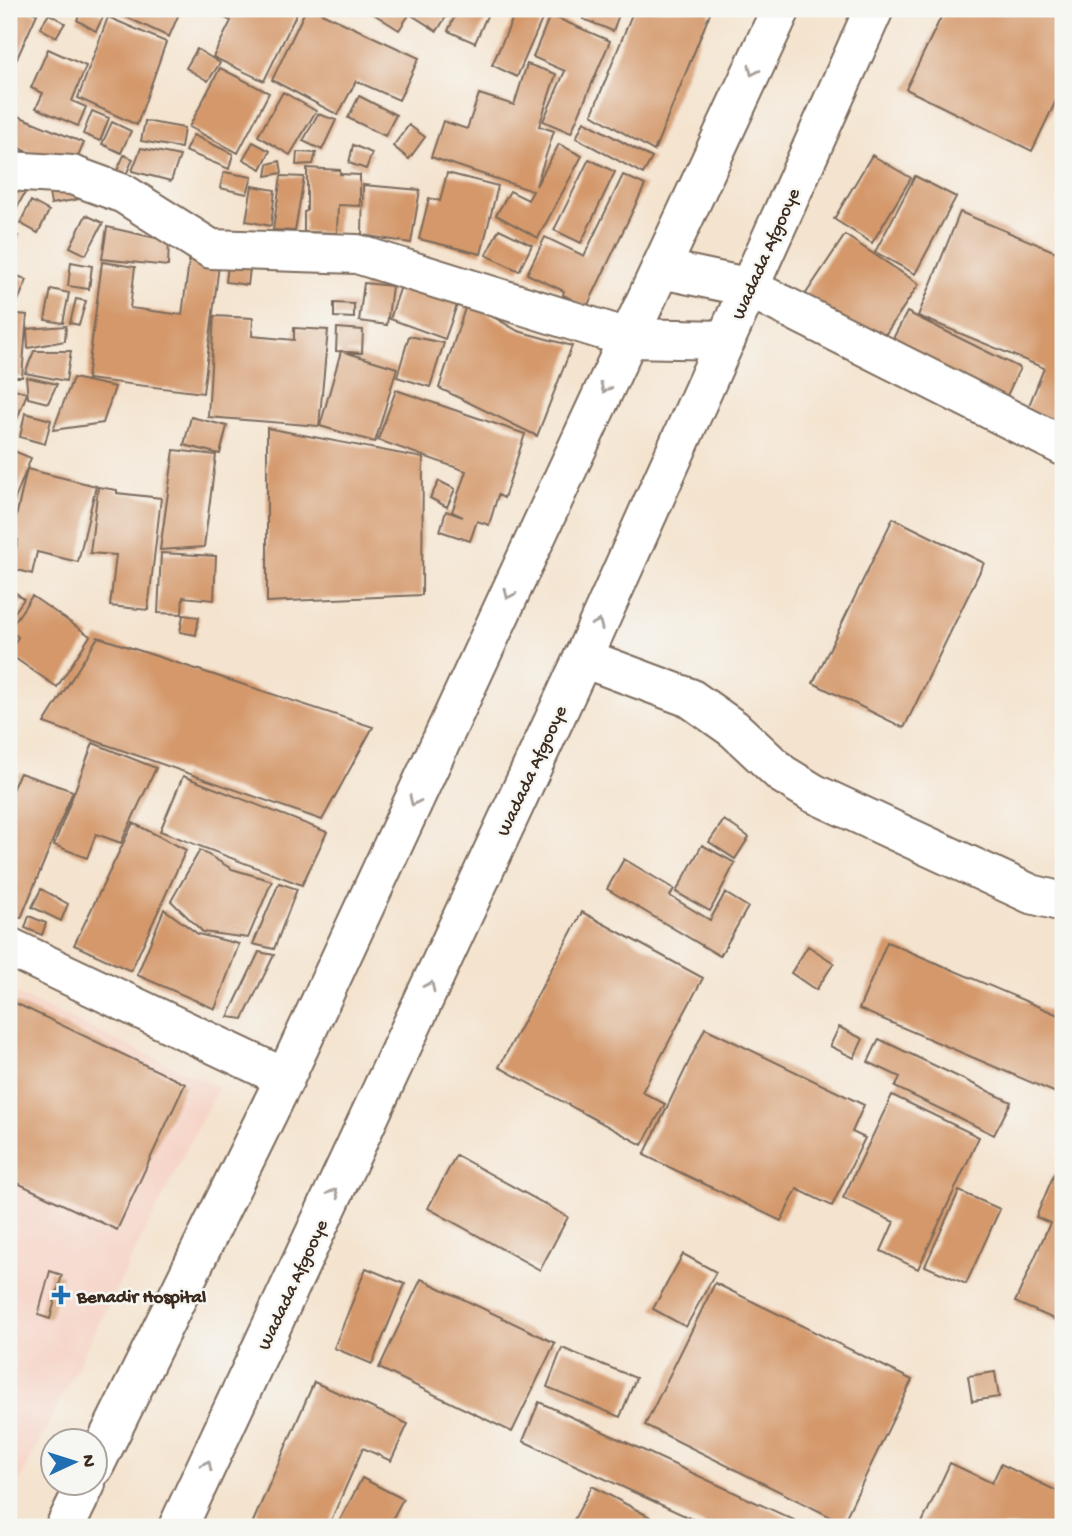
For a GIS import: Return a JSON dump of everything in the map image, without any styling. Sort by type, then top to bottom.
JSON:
[{"type":"main road","points":[[108,1438],[285,1078],[781,9]]},
{"type":"main road","name":"Wadada Afgooye","points":[[178,1527],[583,658],[726,340],[747,287],[874,9]]},
{"type":"main road","points":[[9,170],[72,175],[124,194],[211,248],[357,254],[628,338],[726,340]]},
{"type":"main road","points":[[662,269],[747,287],[1063,446]]},
{"type":"main road","points":[[583,658],[690,698],[734,729],[782,774],[813,793],[1031,894],[1063,902]]},
{"type":"main road","points":[[9,947],[285,1078]]},
{"type":"main road","points":[[65,1527],[79,1498]]},
{"type":"shaded area","name":"Benadir Hospital","points":[[9,991],[218,1087],[46,1428],[38,1428],[38,1444],[9,1502]]},
{"type":"building","points":[[9,9],[25,9],[37,14],[9,76]]},
{"type":"building","points":[[83,9],[93,9],[104,15],[96,31],[77,20]]},
{"type":"building","points":[[109,9],[181,9],[169,37]]},
{"type":"building","points":[[209,9],[299,9],[264,81],[213,57],[231,21]]},
{"type":"building","points":[[306,9],[313,9],[419,58],[399,100],[356,81],[338,115],[272,80]]},
{"type":"building","points":[[366,9],[400,9],[409,15],[399,30]]},
{"type":"building","points":[[402,9],[451,9],[437,31]]},
{"type":"building","points":[[458,9],[490,9],[475,43],[448,31]]},
{"type":"building","points":[[517,9],[532,9],[544,15],[517,77],[492,65]]},
{"type":"building","points":[[587,9],[621,9],[613,31],[583,19]]},
{"type":"building","points":[[634,9],[711,11],[654,151],[592,114]]},
{"type":"building","points":[[945,9],[1063,9],[1063,86],[1032,151],[906,89]]},
{"type":"building","points":[[49,14],[65,23],[56,37],[40,28]]},
{"type":"building","points":[[550,15],[610,41],[571,133],[543,121],[565,71],[533,57]]},
{"type":"building","points":[[108,17],[166,42],[137,125],[78,98]]},
{"type":"building","points":[[48,49],[86,66],[72,101],[86,107],[78,126],[36,108],[43,93],[31,88]]},
{"type":"building","points":[[197,49],[220,63],[208,81],[186,68]]},
{"type":"building","points":[[527,64],[556,74],[539,126],[554,131],[536,186],[559,144],[582,156],[538,238],[496,215],[510,191],[528,200],[533,191],[431,157],[443,121],[467,129],[479,94],[514,105]]},
{"type":"building","points":[[220,68],[269,93],[238,153],[189,127]]},
{"type":"building","points":[[283,92],[316,111],[290,155],[258,136]]},
{"type":"building","points":[[359,96],[396,115],[385,136],[348,118]]},
{"type":"building","points":[[92,111],[109,118],[100,141],[83,134]]},
{"type":"building","points":[[318,114],[336,120],[322,150],[303,141]]},
{"type":"building","points":[[18,116],[84,143],[72,170],[9,144],[9,137]]},
{"type":"building","points":[[145,121],[184,128],[181,148],[141,141]]},
{"type":"building","points":[[584,121],[652,158],[643,174],[576,138]]},
{"type":"building","points":[[112,122],[131,131],[121,153],[102,144]]},
{"type":"building","points":[[409,125],[425,137],[409,159],[393,146]]},
{"type":"building","points":[[193,135],[233,154],[229,169],[185,151]]},
{"type":"building","points":[[253,142],[270,151],[261,169],[243,159]]},
{"type":"building","points":[[353,145],[372,153],[366,169],[349,163]]},
{"type":"building","points":[[141,148],[180,156],[171,181],[132,171]]},
{"type":"building","points":[[297,152],[316,153],[313,164],[296,165]]},
{"type":"building","points":[[124,155],[133,159],[121,186],[112,182]]},
{"type":"building","points":[[872,155],[911,178],[872,243],[834,219]]},
{"type":"building","points":[[589,159],[615,172],[581,243],[554,230]]},
{"type":"building","points":[[280,161],[282,173],[266,176],[268,164]]},
{"type":"building","points":[[307,168],[340,170],[340,174],[360,175],[360,206],[338,205],[337,233],[304,232]]},
{"type":"building","points":[[224,172],[252,177],[247,194],[220,188]]},
{"type":"building","points":[[447,173],[498,186],[481,254],[419,239],[429,198],[440,201]]},
{"type":"building","points":[[623,175],[645,185],[587,307],[563,295],[564,291],[527,274],[545,237],[584,256]]},
{"type":"building","points":[[281,176],[304,177],[295,231],[273,230]]},
{"type":"building","points":[[915,176],[956,197],[915,274],[875,252]]},
{"type":"building","points":[[9,181],[26,191],[9,221]]},
{"type":"building","points":[[77,182],[80,199],[51,204],[48,187]]},
{"type":"building","points":[[363,185],[420,190],[411,243],[362,235]]},
{"type":"building","points":[[252,186],[275,190],[271,226],[246,221]]},
{"type":"building","points":[[31,201],[49,211],[38,233],[20,223]]},
{"type":"building","points":[[960,212],[1063,255],[1063,428],[1026,413],[1044,368],[918,316]]},
{"type":"building","points":[[86,215],[103,223],[86,255],[70,247]]},
{"type":"building","points":[[107,227],[169,241],[168,266],[102,259]]},
{"type":"building","points":[[499,229],[532,245],[519,271],[486,255]]},
{"type":"building","points":[[9,233],[18,236],[9,264]]},
{"type":"building","points":[[845,235],[919,284],[879,344],[805,295]]},
{"type":"building","points":[[190,254],[220,257],[203,393],[87,379],[102,262],[135,267],[130,308],[182,315]]},
{"type":"building","points":[[71,262],[92,266],[89,289],[68,286]]},
{"type":"building","points":[[228,265],[250,268],[248,285],[226,282]]},
{"type":"building","points":[[9,272],[27,280],[15,308],[9,305]]},
{"type":"building","points":[[364,283],[392,286],[387,325],[359,321]]},
{"type":"building","points":[[402,283],[458,302],[445,339],[390,319]]},
{"type":"building","points":[[51,289],[69,293],[63,323],[45,320]]},
{"type":"building","points":[[76,299],[86,301],[79,325],[70,323]]},
{"type":"building","points":[[467,302],[518,331],[572,346],[537,436],[439,388]]},
{"type":"building","points":[[334,303],[354,304],[354,318],[334,317]]},
{"type":"building","points":[[907,312],[1020,368],[1004,402],[889,346]]},
{"type":"building","points":[[9,313],[27,315],[22,377],[9,377]]},
{"type":"building","points":[[214,316],[253,318],[252,336],[294,340],[294,328],[328,330],[319,426],[208,417]]},
{"type":"building","points":[[66,326],[65,341],[28,348],[27,329]]},
{"type":"building","points":[[337,328],[363,330],[362,353],[336,351]]},
{"type":"building","points":[[409,336],[444,343],[430,387],[397,377]]},
{"type":"building","points":[[34,351],[71,351],[66,381],[25,373]]},
{"type":"building","points":[[341,351],[397,368],[375,442],[320,426]]},
{"type":"building","points":[[26,377],[57,384],[48,403],[28,398]]},
{"type":"building","points":[[73,378],[115,387],[103,423],[53,430]]},
{"type":"building","points":[[9,387],[27,393],[17,419],[9,415]]},
{"type":"building","points":[[396,390],[525,434],[504,498],[498,495],[489,525],[477,521],[470,541],[440,531],[446,511],[463,517],[452,512],[466,471],[378,440]]},
{"type":"building","points":[[25,413],[51,420],[45,444],[20,437]]},
{"type":"building","points":[[191,417],[227,426],[220,454],[184,445]]},
{"type":"building","points":[[267,428],[423,458],[422,595],[267,602]]},
{"type":"building","points":[[9,449],[31,458],[9,514]]},
{"type":"building","points":[[174,450],[216,455],[204,547],[160,550]]},
{"type":"building","points":[[27,469],[96,486],[78,562],[37,552],[32,574],[11,568],[18,540],[11,539]]},
{"type":"building","points":[[439,481],[455,489],[447,507],[430,498]]},
{"type":"building","points":[[98,487],[117,490],[117,493],[161,498],[148,610],[110,606],[116,555],[90,553]]},
{"type":"building","points":[[893,518],[984,563],[904,728],[813,683]]},
{"type":"building","points":[[161,553],[216,556],[214,600],[183,597],[182,614],[158,613]]},
{"type":"building","points":[[9,588],[24,599],[9,620]]},
{"type":"building","points":[[32,596],[90,636],[57,687],[9,654],[18,637],[9,630]]},
{"type":"building","points":[[183,615],[199,617],[196,635],[180,632]]},
{"type":"building","points":[[98,637],[373,727],[322,820],[44,723]]},
{"type":"building","points":[[93,743],[156,768],[121,843],[96,834],[87,858],[54,845]]},
{"type":"building","points":[[20,773],[73,791],[21,918],[9,914],[9,796]]},
{"type":"building","points":[[183,776],[327,832],[302,885],[160,831]]},
{"type":"building","points":[[724,820],[749,837],[735,859],[709,842]]},
{"type":"building","points":[[133,823],[186,850],[131,971],[74,945]]},
{"type":"building","points":[[702,845],[735,863],[710,911],[676,892]]},
{"type":"building","points":[[200,850],[232,869],[272,881],[248,938],[203,932],[171,901]]},
{"type":"building","points":[[624,859],[674,889],[670,896],[710,920],[725,893],[748,907],[720,956],[607,889]]},
{"type":"building","points":[[279,883],[297,889],[274,949],[253,944]]},
{"type":"building","points":[[41,889],[68,904],[61,921],[32,907]]},
{"type":"building","points":[[164,909],[198,934],[239,944],[215,1009],[137,975]]},
{"type":"building","points":[[582,912],[703,978],[642,1092],[665,1104],[642,1145],[499,1067]]},
{"type":"building","points":[[29,916],[46,923],[42,935],[25,928]]},
{"type":"building","points":[[887,942],[1063,1017],[1063,1075],[1056,1093],[859,1009]]},
{"type":"building","points":[[808,946],[834,963],[816,990],[791,973]]},
{"type":"building","points":[[259,952],[274,955],[243,1019],[228,1017]]},
{"type":"building","points":[[9,1000],[185,1084],[117,1230],[9,1179]]},
{"type":"building","points":[[839,1027],[863,1039],[854,1058],[830,1046]]},
{"type":"building","points":[[705,1028],[864,1105],[852,1132],[865,1138],[832,1206],[797,1189],[781,1221],[644,1155]]},
{"type":"building","points":[[879,1039],[1011,1102],[994,1135],[895,1087],[900,1077],[868,1062]]},
{"type":"building","points":[[892,1095],[979,1137],[918,1269],[881,1251],[894,1222],[843,1198]]},
{"type":"building","points":[[456,1155],[568,1217],[540,1270],[428,1208]]},
{"type":"building","points":[[1054,1174],[1063,1178],[1063,1323],[1015,1302],[1050,1223],[1036,1217]]},
{"type":"building","points":[[959,1191],[1000,1209],[966,1284],[925,1266]]},
{"type":"building","points":[[683,1254],[716,1272],[686,1327],[653,1309]]},
{"type":"building","points":[[366,1268],[405,1284],[372,1364],[334,1348]]},
{"type":"building","points":[[50,1271],[62,1275],[50,1319],[38,1315]]},
{"type":"building","points":[[421,1279],[555,1343],[512,1432],[379,1368]]},
{"type":"building","points":[[715,1283],[912,1380],[843,1523],[645,1425]]},
{"type":"building","points":[[562,1348],[636,1378],[620,1417],[547,1387]]},
{"type":"building","points":[[995,1372],[999,1397],[972,1401],[968,1376]]},
{"type":"building","points":[[314,1382],[408,1424],[391,1461],[363,1448],[329,1525],[334,1527],[259,1527],[252,1524]]},
{"type":"building","points":[[539,1402],[794,1520],[791,1527],[709,1527],[523,1441]]},
{"type":"building","points":[[950,1463],[992,1483],[1001,1464],[1063,1494],[1063,1527],[920,1527]]},
{"type":"building","points":[[362,1478],[403,1499],[388,1527],[350,1527],[339,1522]]},
{"type":"building","points":[[592,1486],[650,1517],[644,1527],[570,1527]]},
{"type":"place","name":"Benadir Hospital","points":[[61,1295]]}]
